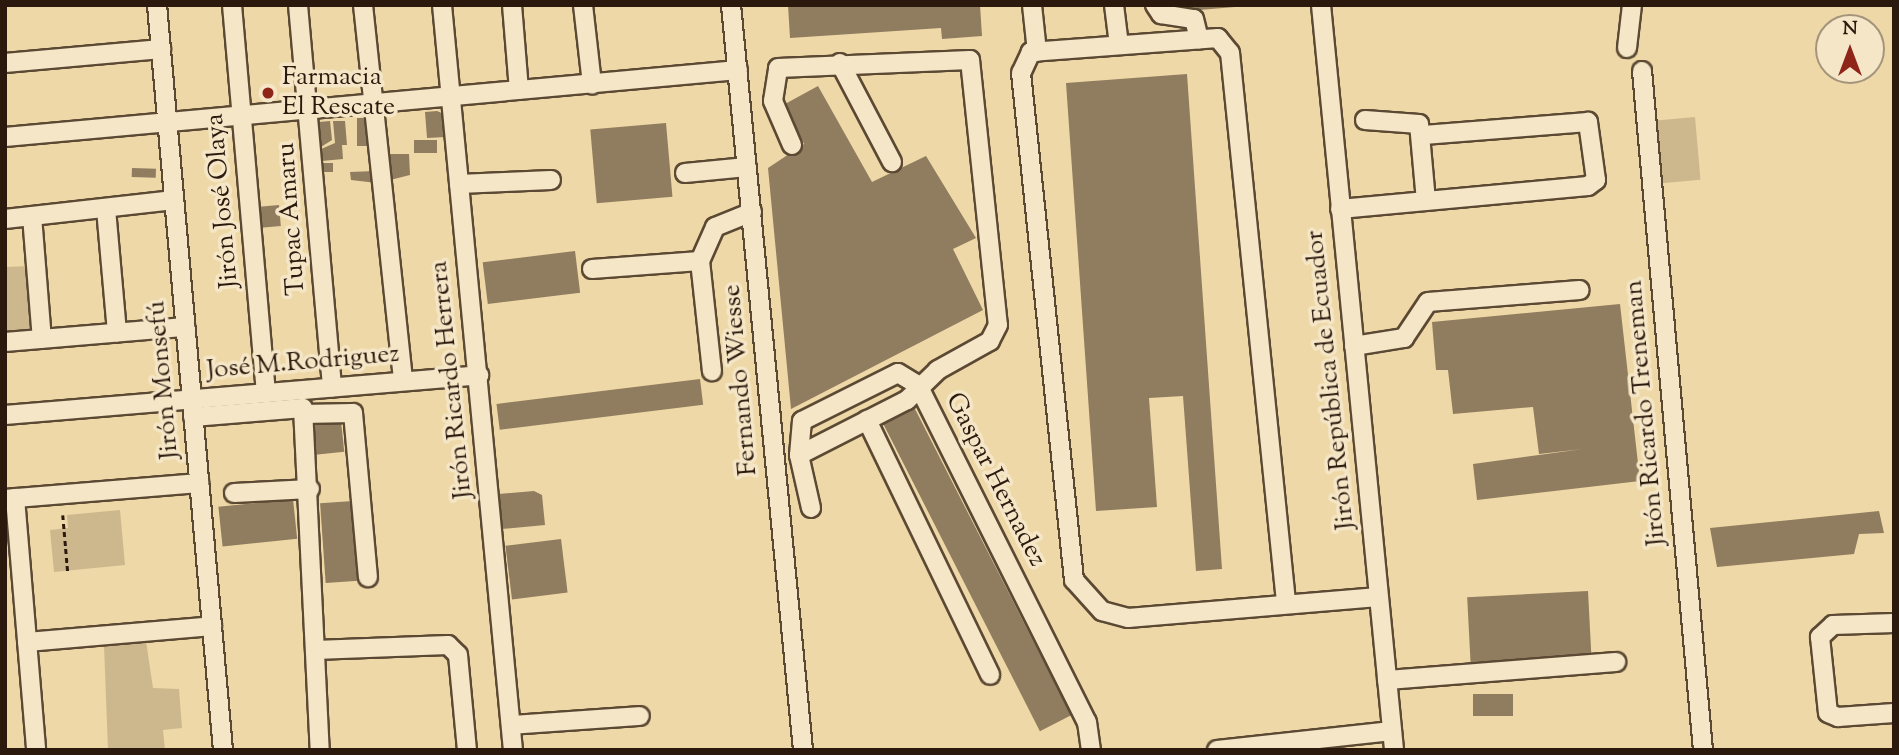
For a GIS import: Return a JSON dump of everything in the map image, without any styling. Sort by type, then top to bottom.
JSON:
[{"type":"street","name":"Jirón Monsefú","points":[[157,5],[223,750]]},
{"type":"street","name":"Jirón José Olaya","points":[[232,5],[265,392]]},
{"type":"street","name":"Tupac Amaru","points":[[298,5],[310,109],[332,387]]},
{"type":"street","points":[[363,5],[403,381]]},
{"type":"street","name":"Jirón Ricardo Herrera","points":[[442,5],[449,97],[480,375],[513,750]]},
{"type":"street","points":[[512,5],[519,90]]},
{"type":"street","points":[[583,5],[592,84]]},
{"type":"street","name":"Fernando Wiesse","points":[[731,5],[803,750]]},
{"type":"street","points":[[1032,5],[1037,51]]},
{"type":"street","points":[[1114,5],[1118,45]]},
{"type":"street","points":[[1155,5],[1161,15],[1194,19],[1199,39]]},
{"type":"street","name":"Jirón República de Ecuador","points":[[1321,5],[1394,750]]},
{"type":"street","points":[[1627,48],[1632,5]]},
{"type":"street","points":[[1286,602],[1230,53],[1218,38],[1037,51],[1023,60],[1021,73],[1073,580],[1102,611],[1128,618],[1286,602],[1378,597]]},
{"type":"street","points":[[5,63],[161,49]]},
{"type":"street","points":[[792,145],[773,101],[775,71],[840,63],[962,58],[972,71],[998,325],[990,341],[918,385],[907,400],[799,455],[811,509]]},
{"type":"street","points":[[840,63],[892,162]]},
{"type":"street","points":[[5,137],[738,70]]},
{"type":"street","name":"Jirón Ricardo Treneman","points":[[1642,71],[1703,750]]},
{"type":"street","points":[[1365,120],[1414,120],[1421,135],[1426,201]]},
{"type":"street","points":[[1340,209],[1588,186],[1596,180],[1588,122],[1421,135]]},
{"type":"street","points":[[685,173],[747,167]]},
{"type":"street","points":[[458,184],[551,180]]},
{"type":"street","points":[[5,219],[174,200]]},
{"type":"street","points":[[106,209],[117,333]]},
{"type":"street","points":[[712,371],[700,261],[715,227],[752,212]]},
{"type":"street","points":[[32,216],[42,338]]},
{"type":"street","points":[[592,269],[700,261]]},
{"type":"street","points":[[1354,346],[1404,338],[1428,302],[1580,290]]},
{"type":"street","points":[[5,342],[185,327]]},
{"type":"street","name":"Gaspar Hernadez","points":[[799,455],[802,421],[898,373],[918,385],[1087,722],[1091,750]]},
{"type":"street","name":"José M.Rodriguez","points":[[5,415],[192,408],[265,392],[480,375]]},
{"type":"street","points":[[192,408],[303,408],[310,489],[315,650],[312,670],[320,750]]},
{"type":"street","points":[[303,414],[353,413],[368,577]]},
{"type":"street","points":[[867,420],[990,675]]},
{"type":"street","points":[[36,750],[27,642],[10,499],[199,483]]},
{"type":"street","points":[[234,493],[310,489]]},
{"type":"street","points":[[1894,623],[1833,625],[1819,637],[1828,713],[1838,717],[1894,713]]},
{"type":"street","points":[[27,642],[212,626]]},
{"type":"street","points":[[315,650],[447,645],[458,655],[467,750]]},
{"type":"street","points":[[1387,680],[1616,662]]},
{"type":"street","points":[[511,725],[640,716]]},
{"type":"street","points":[[1217,750],[1340,743],[1392,731]]},
{"type":"path","points":[[63,514],[68,573]]},
{"type":"shaded area","points":[[1695,117],[1700,180],[1662,183],[1656,120]]},
{"type":"shaded area","points":[[30,266],[34,331],[5,333],[5,267]]},
{"type":"shaded area","points":[[120,510],[125,565],[54,572],[50,530],[68,528],[67,515]]},
{"type":"shaded area","points":[[146,641],[153,688],[179,689],[182,728],[163,730],[165,750],[108,750],[104,646]]},
{"type":"building","points":[[788,5],[980,5],[982,36],[942,39],[941,28],[790,38]]},
{"type":"building","points":[[1163,5],[1235,5],[1235,7],[1163,13]]},
{"type":"building","points":[[1187,74],[1222,569],[1196,571],[1183,396],[1149,398],[1157,507],[1096,511],[1066,83]]},
{"type":"building","points":[[818,86],[872,182],[926,156],[976,238],[953,249],[983,310],[791,409],[768,168],[804,144],[785,104]]},
{"type":"building","points":[[437,111],[444,114],[445,137],[427,138],[425,112]]},
{"type":"building","points":[[357,118],[371,118],[371,146],[357,146]]},
{"type":"building","points":[[330,121],[332,140],[321,147],[319,122]]},
{"type":"building","points":[[333,121],[345,121],[347,145],[342,145],[343,159],[322,161],[321,149],[335,143]]},
{"type":"building","points":[[666,123],[672,197],[597,203],[590,130]]},
{"type":"building","points":[[414,140],[437,140],[437,153],[414,153]]},
{"type":"building","points":[[390,154],[409,154],[410,175],[390,180]]},
{"type":"building","points":[[322,163],[333,163],[333,172],[322,172]]},
{"type":"building","points":[[132,168],[156,169],[156,178],[132,177]]},
{"type":"building","points":[[376,171],[377,183],[351,180],[350,172]]},
{"type":"building","points":[[299,191],[300,203],[283,200],[282,193]]},
{"type":"building","points":[[279,205],[281,226],[258,228],[256,207]]},
{"type":"building","points":[[575,251],[580,293],[488,304],[483,262]]},
{"type":"building","points":[[1620,304],[1640,481],[1477,500],[1473,464],[1583,449],[1539,454],[1533,407],[1453,414],[1448,370],[1436,370],[1432,322]]},
{"type":"building","points":[[700,379],[703,405],[500,430],[497,404]]},
{"type":"building","points":[[914,407],[1071,715],[1040,731],[883,423]]},
{"type":"building","points":[[341,421],[344,452],[315,455],[312,424]]},
{"type":"building","points":[[534,491],[542,495],[545,525],[502,529],[499,494]]},
{"type":"building","points":[[293,499],[297,539],[223,547],[218,507]]},
{"type":"building","points":[[353,501],[359,581],[326,583],[320,503]]},
{"type":"building","points":[[1879,511],[1884,533],[1859,534],[1854,554],[1717,567],[1710,528]]},
{"type":"building","points":[[561,539],[568,593],[512,599],[505,546]]},
{"type":"building","points":[[1588,591],[1592,659],[1471,665],[1467,597]]},
{"type":"building","points":[[1473,694],[1513,694],[1513,716],[1473,716]]},
{"type":"place","name":"Farmacia El Rescate","points":[[268,93]]}]
